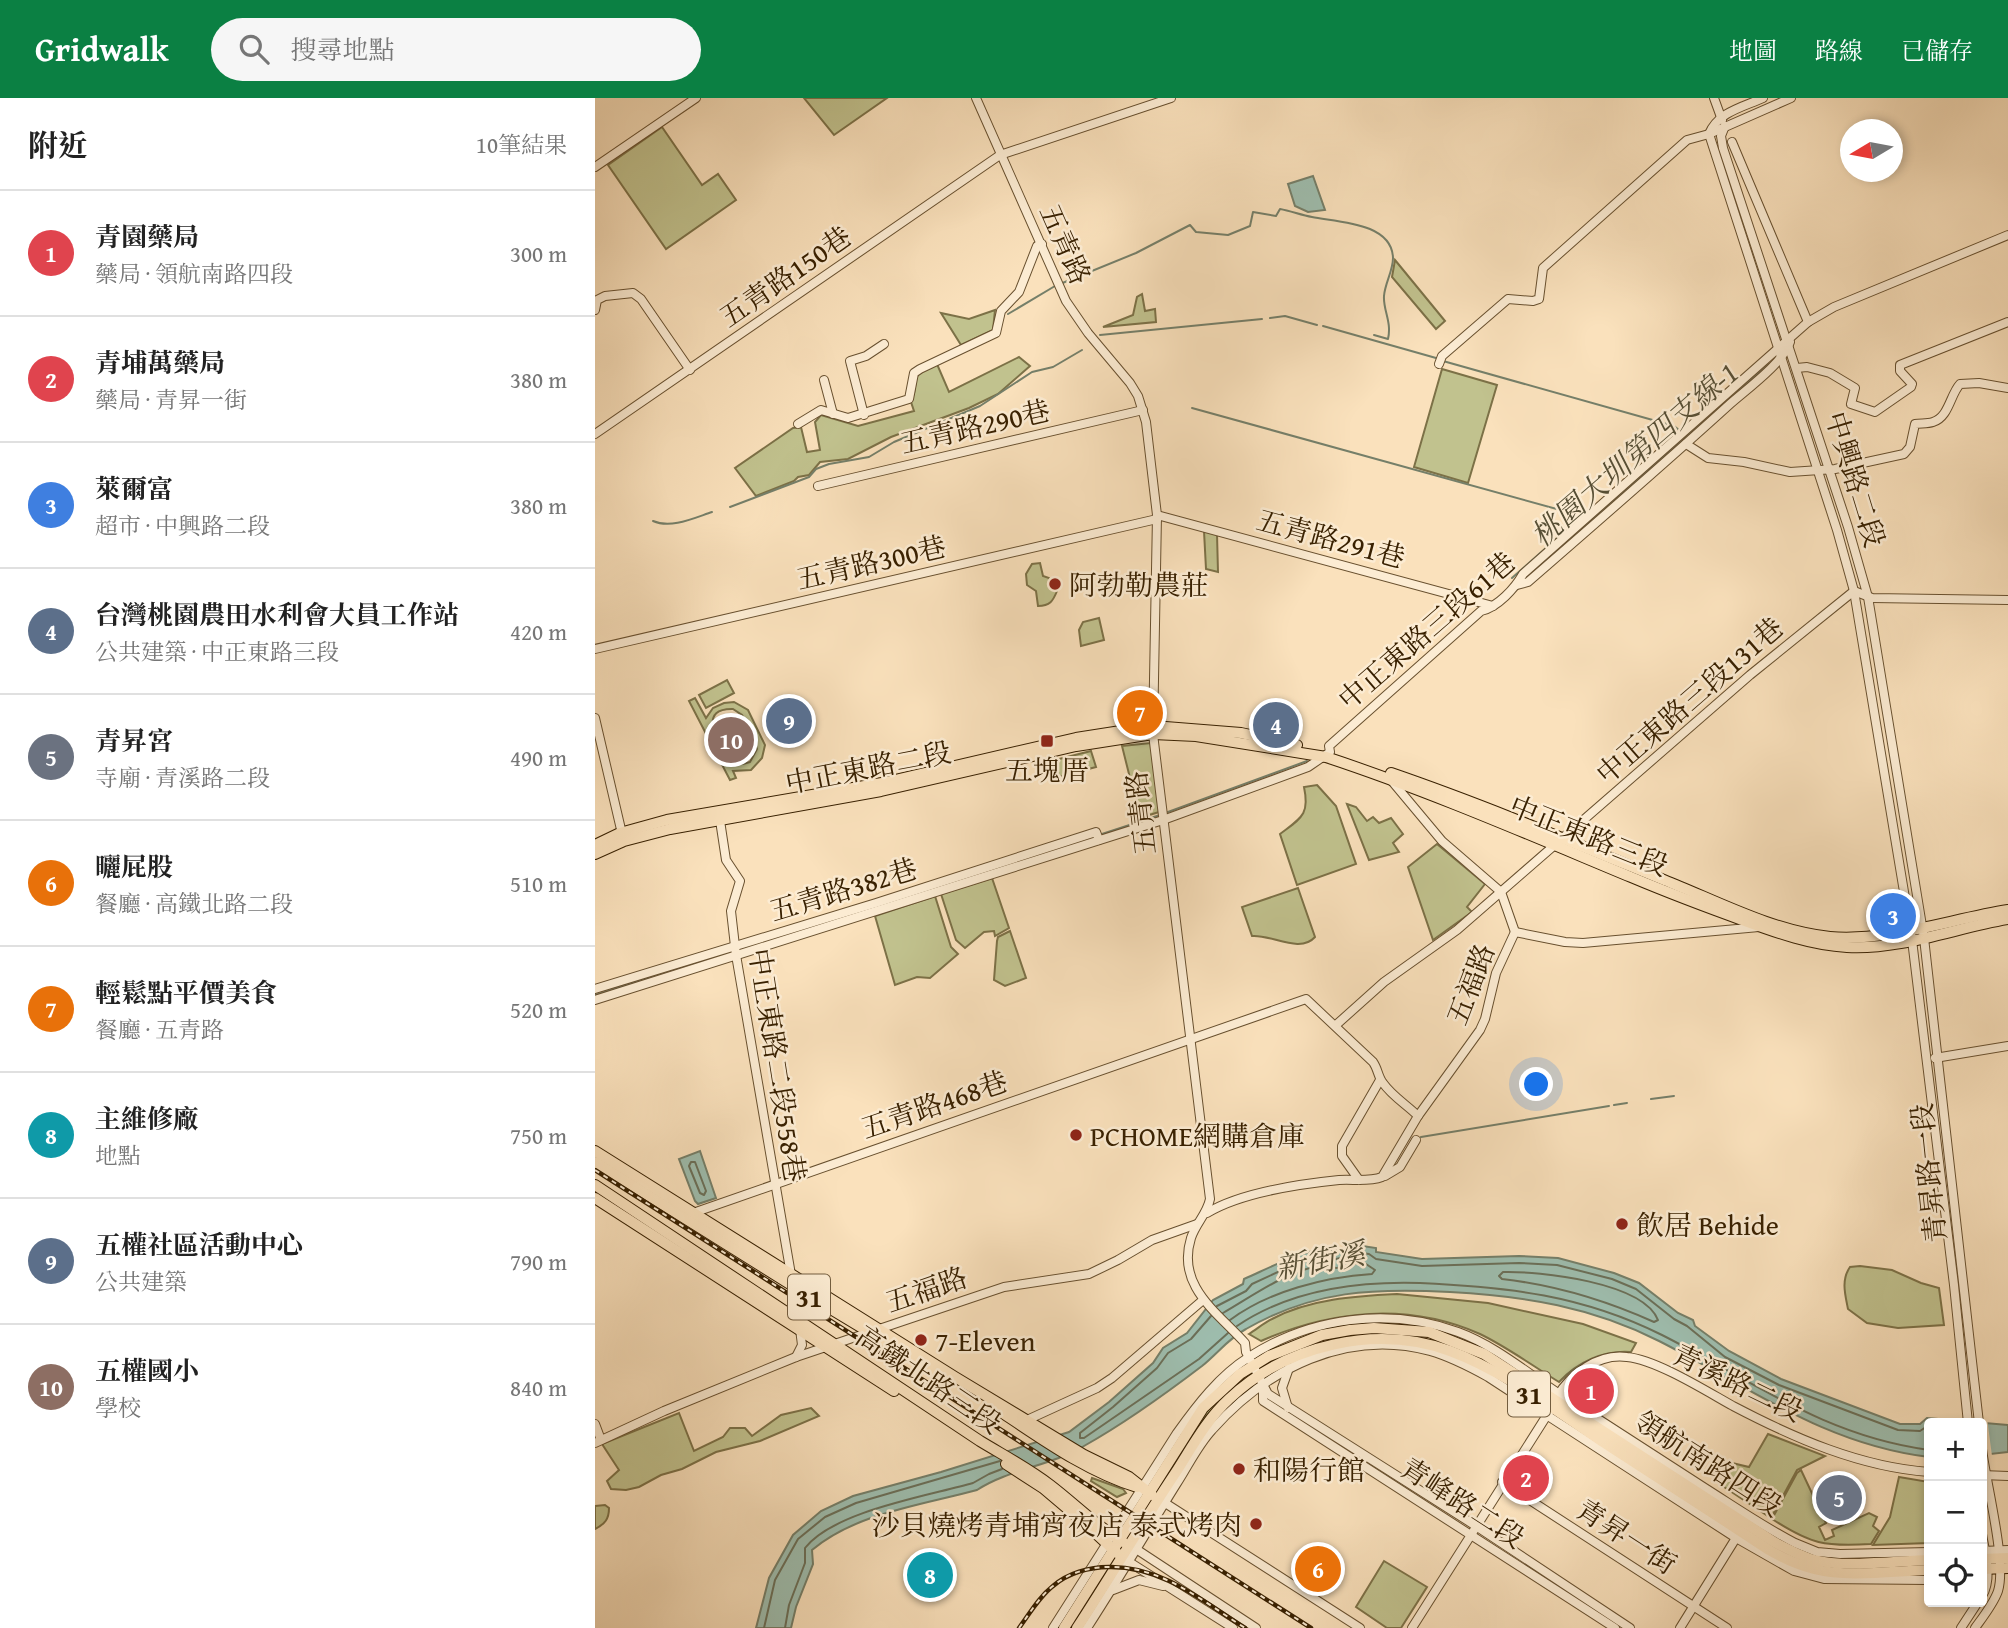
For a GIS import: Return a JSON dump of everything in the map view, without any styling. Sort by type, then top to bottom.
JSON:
[{"type":"main road","name":"中正東路三段","points":[[1153,730],[1328,754],[1448,793],[1682,898],[1817,944],[1875,946],[1912,934],[1922,927],[2008,910]]},
{"type":"main road","name":"中正東路二段","points":[[595,845],[719,815],[881,791],[1153,730]]},
{"type":"main road","name":"中正東路三段","points":[[1328,754],[1761,919],[1805,933],[1831,937],[1912,934],[1924,938],[2008,919]]},
{"type":"main road","name":"中正東路二段","points":[[595,854],[622,837]]},
{"type":"main road","name":"高鐵北路三段","points":[[595,1151],[1079,1456],[1123,1483],[1145,1490],[1161,1501]]},
{"type":"main road","name":"高鐵北路三段","points":[[595,1162],[867,1332],[1029,1424]]},
{"type":"main road","name":"高鐵北路三段","points":[[595,1185],[799,1325]]},
{"type":"main road","name":"高鐵北路三段","points":[[595,1198],[831,1345],[1024,1472],[1133,1548]]},
{"type":"main road","name":"領航南路四段","points":[[1145,1490],[1203,1408],[1251,1360],[1322,1335],[1374,1328],[1429,1332],[1484,1354],[1757,1543],[1787,1559],[1834,1573],[1924,1570]]},
{"type":"main road","name":"領航南路四段","points":[[1161,1501],[1214,1415],[1229,1399],[1261,1378],[1323,1346],[1352,1340],[1426,1343],[1477,1363],[1553,1404],[1791,1550],[1815,1560],[1841,1562],[1924,1560]]},
{"type":"main road","name":"高鐵北路三段","points":[[1024,1472],[1118,1554]]},
{"type":"main road","name":"31","points":[[1145,1490],[1116,1538],[1118,1554],[1133,1548],[1161,1501]]},
{"type":"main road","points":[[1064,1628],[1118,1554]]},
{"type":"main road","points":[[1077,1628],[1118,1554]]},
{"type":"street","points":[[595,167],[696,98]]},
{"type":"street","name":"五青路","points":[[976,98],[1066,301],[1130,383],[1143,410],[1157,517],[1153,730],[1210,1199],[1206,1213]]},
{"type":"street","name":"五青路150巷","points":[[595,435],[1000,155],[1171,98]]},
{"type":"street","name":"中興路二段","points":[[1714,98],[1725,126],[1721,136],[1723,148],[1789,341],[1867,597],[1922,927]]},
{"type":"street","points":[[1709,134],[1713,124],[1721,116],[1763,98]]},
{"type":"street","points":[[1439,364],[1442,356],[1508,299],[1539,299],[1543,268],[1687,140],[1709,134],[1791,98]]},
{"type":"street","name":"中興路二段","points":[[1709,134],[1854,591],[1912,934]]},
{"type":"street","points":[[1732,142],[1808,322]]},
{"type":"street","points":[[1517,585],[1528,582],[1686,444],[1779,354],[1808,322],[1833,307],[2008,234]]},
{"type":"street","points":[[798,424],[821,410],[848,418],[909,399],[914,373],[996,333],[1001,311],[1019,292],[1037,246],[1042,244]]},
{"type":"street","points":[[595,310],[597,300],[605,296],[633,293],[641,299],[690,370]]},
{"type":"street","points":[[1797,368],[1807,367],[1830,373],[1855,388],[1851,404],[1875,412],[1911,387],[1912,384],[1900,371],[1900,365],[2008,322]]},
{"type":"street","points":[[864,415],[850,360],[866,356],[884,344]]},
{"type":"street","name":"中正東路三段61巷","points":[[1328,754],[1329,746],[1481,611],[1493,606],[1517,585],[1523,574],[1779,354]]},
{"type":"street","points":[[824,380],[832,414]]},
{"type":"street","points":[[1686,444],[1700,454],[1721,461],[1744,462],[1790,472],[1830,470],[1904,454],[1910,447],[1915,425],[1933,422],[1941,417],[1954,390],[1960,384],[1979,383],[2008,388]]},
{"type":"street","name":"五青路290巷","points":[[818,486],[1143,410]]},
{"type":"street","name":"五青路291巷","points":[[1157,517],[1493,606]]},
{"type":"street","name":"五青路300巷","points":[[595,649],[1157,517]]},
{"type":"street","points":[[1854,591],[1867,597],[2008,600]]},
{"type":"street","name":"中正東路三段131巷","points":[[1336,1025],[1384,982],[1457,930],[1750,675],[1854,591]]},
{"type":"street","points":[[595,718],[600,763],[622,837]]},
{"type":"street","name":"五青路382巷","points":[[595,989],[735,951],[1163,820],[1308,767],[1328,754]]},
{"type":"street","points":[[1391,780],[1442,841],[1501,892],[1515,932]]},
{"type":"street","name":"中正東路二段558巷","points":[[719,815],[726,860],[740,881],[731,911],[735,951],[792,1275],[802,1345],[796,1357]]},
{"type":"street","points":[[1897,844],[1908,842]]},
{"type":"street","name":"五福路","points":[[1382,1177],[1419,1116],[1480,1030],[1496,973],[1515,932],[1565,943],[1583,943],[1762,927]]},
{"type":"street","name":"青昇路一段","points":[[1922,927],[1949,1163],[1967,1418]]},
{"type":"street","name":"青昇路一段","points":[[1912,934],[1940,1164],[1978,1418]]},
{"type":"street","name":"五青路382巷","points":[[595,1000],[735,951]]},
{"type":"street","name":"五青路468巷","points":[[693,1213],[1306,999],[1336,1025]]},
{"type":"street","points":[[1336,1025],[1373,1062],[1379,1070],[1380,1080],[1390,1092],[1419,1116]]},
{"type":"street","points":[[1927,1060],[2008,1046]]},
{"type":"street","points":[[1359,1180],[1342,1156],[1342,1146],[1380,1080]]},
{"type":"street","points":[[1261,1378],[1245,1343],[1205,1302],[1193,1283],[1188,1250],[1197,1224],[1206,1213],[1219,1206],[1266,1193],[1335,1181],[1382,1177],[1400,1167],[1416,1140]]},
{"type":"street","points":[[1940,1164],[1949,1163]]},
{"type":"street","name":"五福路","points":[[598,1441],[796,1357],[1004,1287],[1024,1282],[1077,1278],[1118,1260],[1152,1240],[1197,1224]]},
{"type":"street","points":[[1029,1424],[1104,1383],[1205,1302]]},
{"type":"street","name":"領航南路四段","points":[[1261,1378],[1320,1355],[1355,1347],[1409,1347],[1459,1362],[1553,1404],[1795,1543],[1817,1552],[1924,1552]]},
{"type":"street","name":"青溪路二段","points":[[1412,1628],[1553,1404],[1571,1378],[1591,1364],[1616,1357],[1631,1357],[1664,1370],[1778,1429],[1826,1448],[1878,1465],[1924,1471]]},
{"type":"street","points":[[1288,1408],[1282,1388],[1289,1368]]},
{"type":"street","name":"青峰路二段","points":[[1261,1378],[1268,1394],[1615,1628]]},
{"type":"street","name":"青峰路二段","points":[[1261,1378],[1263,1401],[1630,1628]]},
{"type":"street","name":"領航南路四段","points":[[1553,1404],[1736,1538],[1794,1571],[1824,1579],[1924,1580]]},
{"type":"street","points":[[595,1424],[598,1441]]},
{"type":"street","points":[[1987,1475],[2008,1476]]},
{"type":"street","points":[[1984,1481],[2003,1566]]},
{"type":"street","name":"青昇一街","points":[[1502,1482],[1727,1628]]},
{"type":"street","points":[[1161,1501],[1360,1628]]},
{"type":"street","points":[[1680,1628],[1736,1538]]},
{"type":"street","points":[[1133,1548],[1256,1628]]},
{"type":"street","points":[[1975,1628],[1998,1592],[2008,1550]]},
{"type":"street","points":[[1118,1554],[1229,1627]]},
{"type":"street","points":[[1087,1628],[1110,1592],[1118,1554]]},
{"type":"street","points":[[1053,1628],[1118,1554]]},
{"type":"street","points":[[1867,1580],[1904,1571]]},
{"type":"street","points":[[1110,1592],[1139,1580],[1170,1587]]},
{"type":"street","points":[[1970,1607],[1971,1613]]},
{"type":"street","points":[[1961,1628],[1975,1607]]},
{"type":"green space","points":[[804,98],[887,98],[834,135]]},
{"type":"green space","points":[[662,127],[702,185],[718,174],[736,200],[666,249],[608,165]]},
{"type":"green space","points":[[1395,260],[1445,321],[1436,329],[1392,277]]},
{"type":"green space","points":[[1142,294],[1145,311],[1155,309],[1156,322],[1103,327],[1133,315],[1137,297]]},
{"type":"green space","points":[[995,310],[993,330],[961,345],[941,313],[969,319]]},
{"type":"green space","points":[[1019,357],[1030,366],[998,394],[969,408],[891,437],[848,459],[820,462],[809,475],[798,477],[756,496],[735,468],[793,428],[801,427],[807,452],[820,450],[815,422],[821,415],[858,426],[914,411],[911,402],[916,379],[921,372],[937,364],[949,392]]},
{"type":"green space","points":[[1442,369],[1497,385],[1468,483],[1414,467]]},
{"type":"green space","points":[[1204,531],[1217,534],[1218,572],[1206,569]]},
{"type":"green space","points":[[1040,563],[1043,576],[1049,578],[1057,591],[1051,602],[1038,606],[1036,591],[1027,585],[1026,574],[1032,564]]},
{"type":"green space","points":[[1099,618],[1104,640],[1081,646],[1079,630],[1083,622]]},
{"type":"green space","points":[[727,680],[734,693],[706,708],[699,695]]},
{"type":"green space","points":[[695,698],[706,718],[713,708],[724,703],[734,702],[748,710],[765,745],[762,758],[751,770],[733,771],[736,778],[730,780],[689,701]],"holes":[[[733,709],[742,715],[757,749],[750,762],[737,764],[727,759],[715,735],[713,720],[722,710]]]},
{"type":"green space","points":[[1151,743],[1159,812],[1140,818],[1122,746]]},
{"type":"green space","points":[[1091,751],[1096,767],[1058,777],[1055,760]]},
{"type":"green space","points":[[1317,785],[1336,806],[1356,864],[1297,885],[1280,834],[1305,810],[1304,787]]},
{"type":"green space","points":[[1347,804],[1356,807],[1367,821],[1373,817],[1379,823],[1391,818],[1403,834],[1393,843],[1399,852],[1369,860]]},
{"type":"green space","points":[[1437,844],[1485,884],[1467,907],[1472,912],[1433,940],[1408,867]]},
{"type":"green space","points":[[992,878],[1009,928],[995,936],[994,931],[984,932],[965,948],[956,940],[941,894]]},
{"type":"green space","points":[[1298,888],[1315,937],[1309,942],[1293,944],[1252,936],[1242,907]]},
{"type":"green space","points":[[935,896],[951,947],[958,954],[930,978],[917,977],[895,985],[875,916]]},
{"type":"green space","points":[[1010,931],[1026,978],[1005,986],[994,980],[997,941],[998,937]]},
{"type":"green space","points":[[1850,1267],[1892,1270],[1939,1288],[1944,1325],[1898,1328],[1867,1323],[1848,1309],[1845,1293],[1847,1272]]},
{"type":"green space","points":[[1397,1294],[1488,1303],[1583,1324],[1636,1343],[1631,1352],[1601,1355],[1583,1363],[1559,1382],[1480,1334],[1425,1317],[1370,1314],[1315,1322],[1261,1341],[1249,1334],[1272,1319],[1301,1307],[1349,1298]]},
{"type":"green space","points":[[1225,1392],[1228,1394],[1205,1417],[1165,1482],[1162,1482],[1203,1415]]},
{"type":"green space","points":[[811,1408],[819,1416],[760,1441],[716,1452],[639,1487],[611,1489],[607,1481],[619,1470],[602,1444],[679,1413],[694,1451],[723,1437],[730,1428],[745,1428],[752,1436],[781,1415]]},
{"type":"green space","points":[[1768,1434],[1825,1456],[1797,1470],[1771,1518],[1721,1485],[1732,1463],[1749,1467]]},
{"type":"green space","points":[[1801,1470],[1826,1523],[1819,1527],[1825,1540],[1834,1536],[1832,1530],[1869,1513],[1877,1517],[1873,1526],[1879,1531],[1871,1544],[1841,1545],[1819,1542],[1797,1534],[1772,1519]]},
{"type":"green space","points":[[1899,1477],[1924,1481],[1924,1543],[1873,1545],[1890,1517]]},
{"type":"green space","points":[[1092,1478],[1123,1489],[1126,1493],[1117,1497],[1091,1481]]},
{"type":"green space","points":[[605,1505],[609,1508],[607,1518],[595,1529],[595,1506]]},
{"type":"green space","points":[[1384,1561],[1427,1587],[1401,1628],[1387,1628],[1356,1607]]},
{"type":"water","points":[[1313,176],[1325,210],[1308,212],[1295,206],[1288,184]]},
{"type":"water","points":[[700,1151],[716,1198],[698,1204],[679,1159]]},
{"type":"water","name":"新街溪","points":[[1356,1245],[1376,1248],[1376,1252],[1422,1259],[1519,1256],[1558,1258],[1614,1273],[1639,1283],[1678,1313],[1693,1320],[1695,1326],[1729,1351],[1781,1379],[1900,1424],[1920,1424],[1924,1421],[1924,1456],[1855,1440],[1821,1427],[1659,1341],[1634,1329],[1583,1312],[1531,1300],[1450,1292],[1345,1294],[1296,1306],[1246,1329],[1159,1398],[1071,1453],[1003,1477],[977,1490],[890,1512],[829,1537],[812,1550],[813,1564],[791,1628],[756,1628],[769,1578],[793,1535],[821,1511],[853,1496],[1069,1432],[1109,1402],[1153,1363],[1163,1348],[1187,1333],[1213,1300],[1243,1284],[1244,1279],[1304,1253],[1354,1248]]},
{"type":"water","name":"新街溪","points":[[1987,1423],[2008,1425],[2008,1452],[1987,1454]]},
{"type":"pier","points":[[1964,1416],[1987,1418],[1954,1418]]},
{"type":"pier","points":[[1987,1418],[1992,1456],[1987,1456]]},
{"type":"waterway","points":[[1060,284],[1136,253],[1190,225],[1196,232],[1228,235],[1250,226],[1253,212],[1276,216],[1280,209],[1361,226],[1383,237],[1390,246],[1393,263],[1384,296],[1389,327],[1388,339],[1374,335]]},
{"type":"waterway","points":[[1008,314],[1055,286]]},
{"type":"waterway","points":[[1270,318],[1285,316],[1317,325]]},
{"type":"waterway","points":[[1100,335],[1262,319]]},
{"type":"waterway","points":[[1323,326],[1436,358]]},
{"type":"waterway","points":[[730,507],[809,477],[816,469],[829,464],[869,457],[894,442],[980,406],[1032,372],[1053,367],[1082,350]]},
{"type":"waterway","points":[[1443,361],[1674,426],[1679,430]]},
{"type":"waterway","name":"桃園大圳第四支線-1","points":[[1527,576],[1769,364]]},
{"type":"waterway","points":[[1192,408],[1582,516],[1512,578]]},
{"type":"waterway","points":[[653,521],[675,523],[712,512]]},
{"type":"waterway","name":"桃園大圳第四支線-1","points":[[1168,812],[1307,761]]},
{"type":"waterway","name":"桃園大圳第四支線-1","points":[[1102,834],[1160,815]]},
{"type":"waterway","name":"桃園大圳第四支線-1","points":[[1045,853],[1053,850]]},
{"type":"waterway","name":"桃園大圳第四支線-1","points":[[595,995],[721,954]]},
{"type":"waterway","points":[[1651,1099],[1674,1096]]},
{"type":"waterway","points":[[1614,1105],[1627,1103]]},
{"type":"waterway","points":[[1421,1137],[1609,1106]]},
{"type":"railway","points":[[595,1170],[1311,1628]]},
{"type":"railway","points":[[1019,1628],[1043,1595],[1059,1581],[1079,1572],[1109,1567],[1147,1572],[1164,1579],[1245,1628]]},
{"type":"place","name":"阿勃勒農莊","points":[[1055,584]]},
{"type":"place","name":"輕鬆點平價美食","points":[[1140,713]]},
{"type":"place","name":"五權社區活動中心","points":[[789,721]]},
{"type":"place","name":"台灣桃園農田水利會大員工作站","points":[[1276,725]]},
{"type":"place","name":"五權國小","points":[[731,740]]},
{"type":"place","name":"五塊厝","points":[[1047,741]]},
{"type":"place","name":"萊爾富","points":[[1893,916]]},
{"type":"place","name":"PCHOME網購倉庫","points":[[1076,1135]]},
{"type":"place","name":"飲居 Behide","points":[[1622,1224]]},
{"type":"place","name":"7-Eleven","points":[[921,1340]]},
{"type":"place","name":"青園藥局","points":[[1591,1391]]},
{"type":"place","name":"和陽行館","points":[[1239,1469]]},
{"type":"place","name":"青埔萬藥局","points":[[1526,1478]]},
{"type":"place","name":"青昇宮","points":[[1839,1498]]},
{"type":"place","name":"沙貝燒烤青埔宵夜店 泰式烤肉","points":[[1256,1524]]},
{"type":"place","name":"曬屁股","points":[[1318,1569]]},
{"type":"place","name":"主維修廠","points":[[930,1575]]}]
